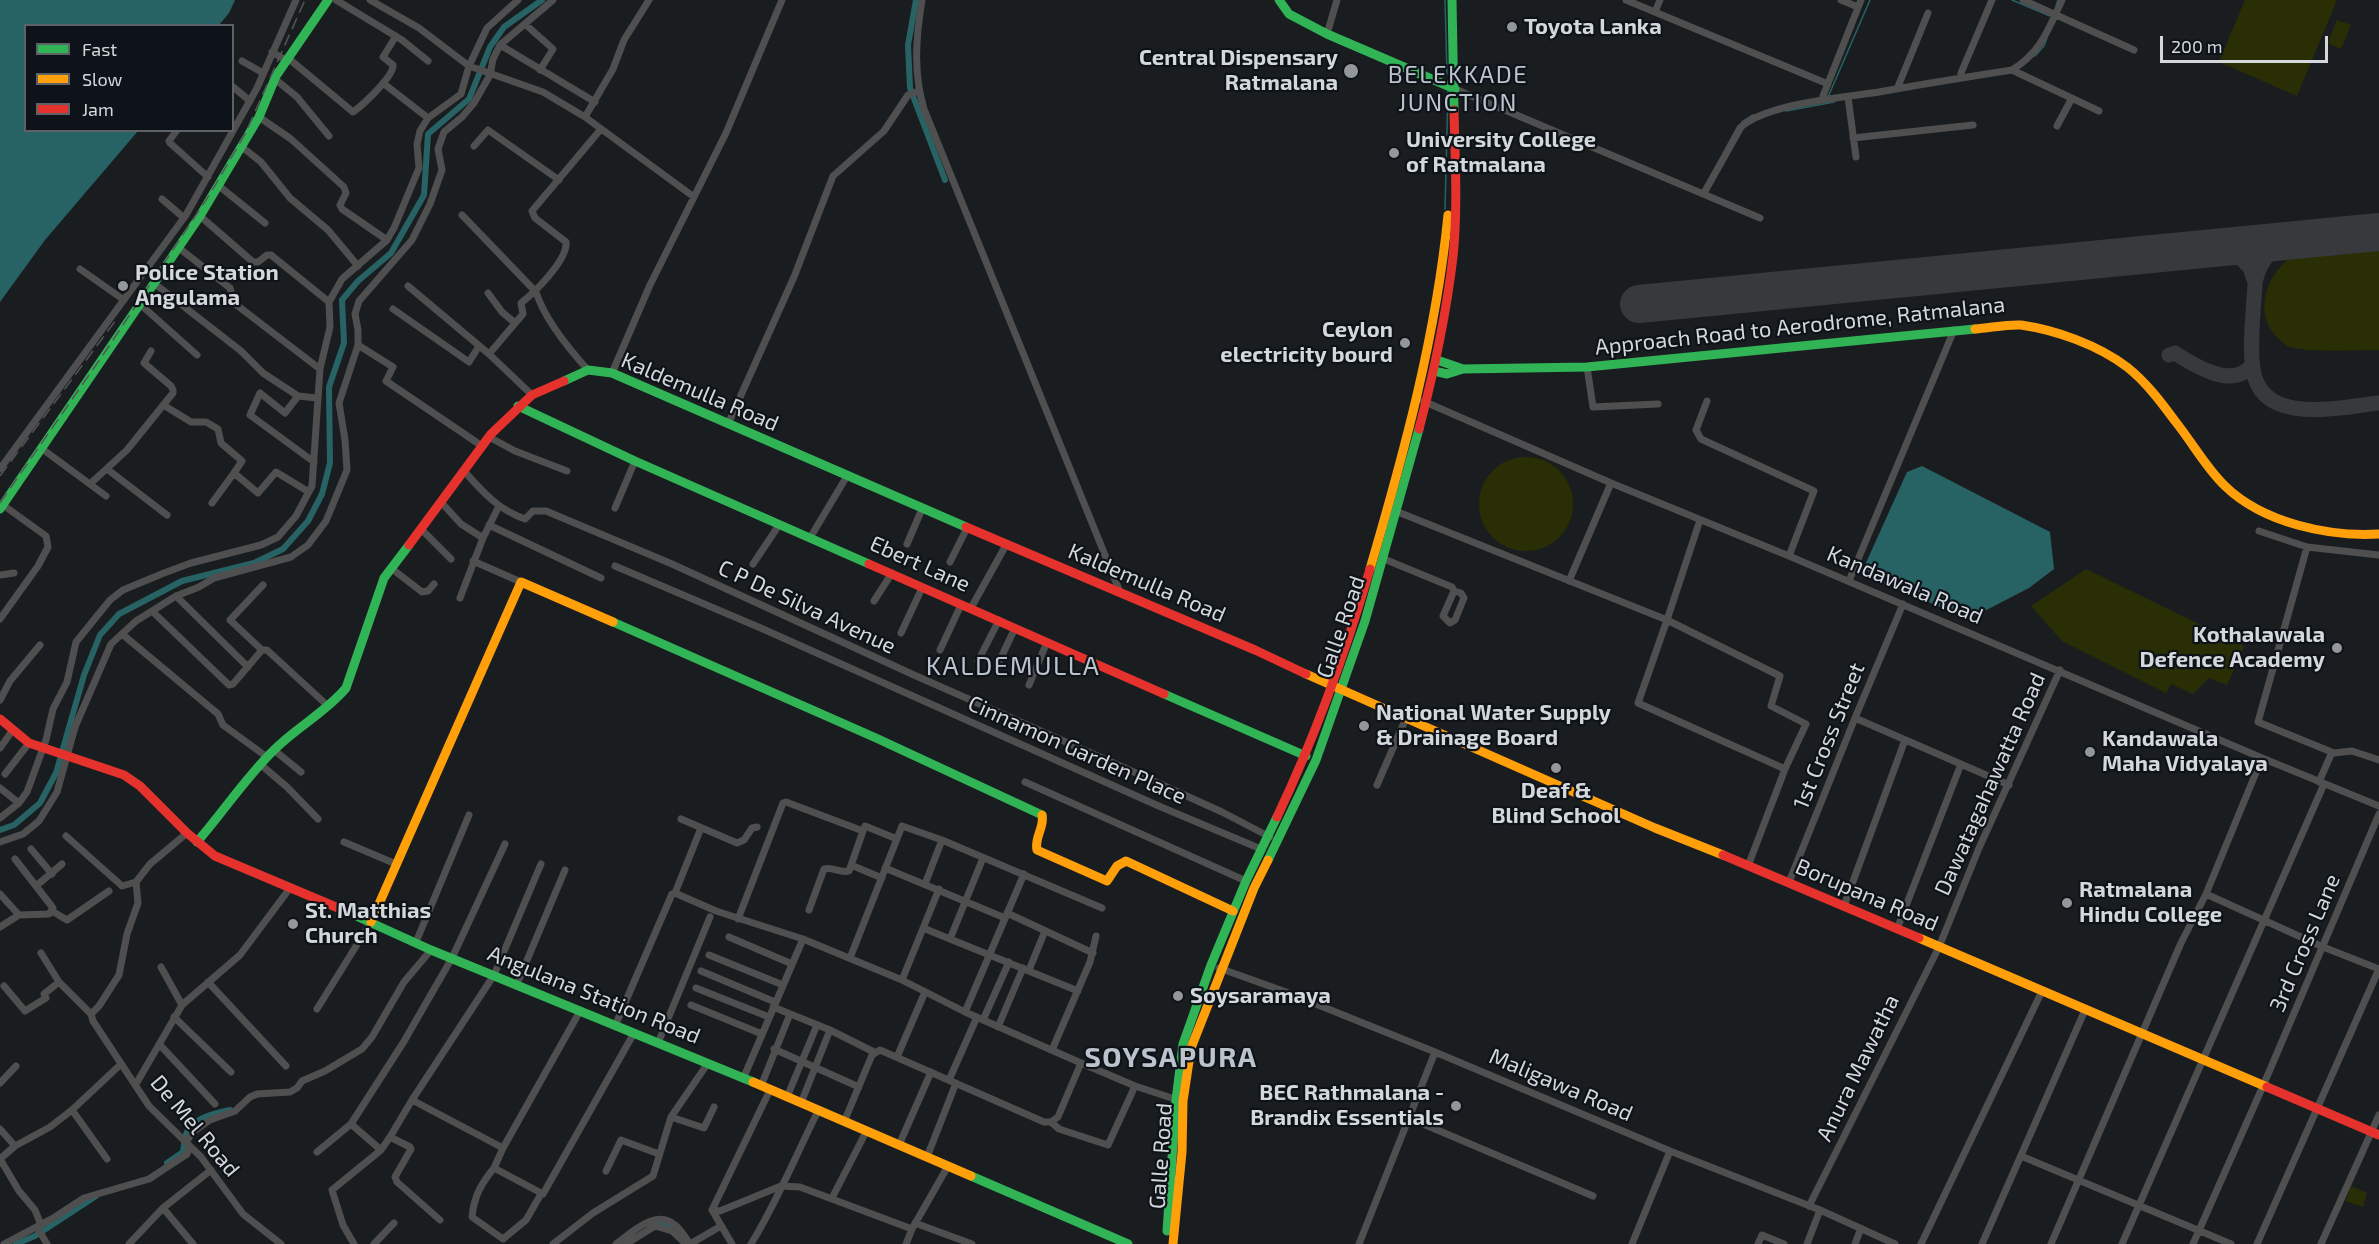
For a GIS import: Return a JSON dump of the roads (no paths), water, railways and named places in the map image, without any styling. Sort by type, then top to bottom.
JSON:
[{"type":"main road","points":[[1,507],[201,216],[243,147],[275,79],[327,0]]},
{"type":"main road","points":[[1279,0],[1289,14],[1327,34],[1451,88]]},
{"type":"main road","name":"Galle Road","points":[[1165,1244],[1180,1101],[1183,1044],[1233,911],[1306,756],[1365,621],[1398,512],[1437,360],[1453,257],[1457,192],[1444,0]]},
{"type":"main road","name":"Galle Road","points":[[1173,1244],[1182,1152],[1180,1101],[1191,1048],[1254,888],[1316,760],[1376,554],[1427,357],[1448,218],[1452,0]]},
{"type":"main road","name":"Approach Road to Aerodrome, Ratmalana","points":[[1434,371],[1447,374],[1463,369],[1587,367],[2019,325],[2044,330],[2093,349],[2138,376],[2225,486],[2243,500],[2315,530],[2348,535],[2379,534]]},
{"type":"main road","name":"Approach Road to Aerodrome, Ratmalana","points":[[1427,357],[1463,369]]},
{"type":"main road","points":[[1424,368],[1434,371]]},
{"type":"main road","name":"Kaldemulla Road","points":[[197,842],[217,820],[241,785],[267,757],[312,717],[339,698],[346,688],[375,607],[381,583],[489,437],[532,395],[588,370],[612,373],[922,509],[1255,650],[1336,688]]},
{"type":"main road","name":"Approach Road to Aerodrome, Ratmalana","points":[[2156,398],[2216,486],[2237,504],[2314,537],[2379,541]]},
{"type":"main road","name":"Ebert Lane","points":[[519,406],[635,461],[1306,756]]},
{"type":"main road","points":[[371,922],[521,582],[1040,813],[1044,822],[1035,842],[1037,850],[1107,881],[1117,866],[1126,861],[1233,911]]},
{"type":"main road","name":"Borupana Road","points":[[1336,688],[1655,828],[1789,882],[2375,1134]]},
{"type":"main road","points":[[0,719],[29,743],[65,755]]},
{"type":"main road","name":"Angulana Station Road","points":[[65,755],[124,775],[140,786],[187,833],[215,856],[431,950],[708,1063],[1128,1244]]},
{"type":"street","points":[[234,130],[250,101],[296,0]]},
{"type":"street","points":[[336,0],[396,36],[428,61]]},
{"type":"street","points":[[370,0],[418,28],[470,67],[543,92],[585,117],[694,197]]},
{"type":"street","points":[[0,818],[19,803],[27,792],[46,749],[53,709],[67,682],[76,642],[110,600],[123,590],[164,573],[191,563],[246,550],[278,537],[296,516],[312,486],[320,369],[330,327],[329,302],[342,279],[387,240],[419,168],[417,144],[420,131],[428,118],[461,94],[487,28],[518,0]]},
{"type":"street","points":[[0,842],[23,834],[39,821],[57,792],[65,755],[75,727],[111,644],[136,621],[176,596],[214,578],[291,557],[308,545],[326,521],[347,470],[339,403],[358,345],[355,314],[359,301],[412,240],[442,170],[438,149],[444,132],[474,104],[500,45],[553,0]]},
{"type":"street","points":[[585,117],[613,69],[624,40],[649,0]]},
{"type":"street","points":[[612,373],[650,285],[726,133],[782,0]]},
{"type":"street","points":[[922,0],[916,46],[914,93],[953,181],[1120,592]]},
{"type":"street","points":[[1327,34],[1337,0]]},
{"type":"street","points":[[1626,0],[1828,84]]},
{"type":"street","points":[[1655,12],[1660,0]]},
{"type":"street","points":[[1823,96],[1859,4],[1840,0]]},
{"type":"street","points":[[1961,73],[1992,0]]},
{"type":"street","points":[[2024,0],[2134,50]]},
{"type":"street","points":[[1704,193],[1741,127],[1749,120],[1768,112],[2012,70],[2025,62],[2042,43],[2062,0]]},
{"type":"street","points":[[1897,89],[1928,13]]},
{"type":"street","points":[[525,24],[554,49],[540,70]]},
{"type":"street","points":[[272,52],[287,59],[350,111],[357,110],[383,84],[394,68],[383,59],[383,54],[396,36]]},
{"type":"street","points":[[500,45],[595,102]]},
{"type":"street","points":[[242,61],[263,73]]},
{"type":"street","points":[[2012,70],[2099,111]]},
{"type":"street","points":[[275,79],[303,104],[329,136]]},
{"type":"street","points":[[383,84],[428,118]]},
{"type":"street","points":[[234,88],[250,101]]},
{"type":"street","points":[[1451,88],[1760,218]]},
{"type":"street","points":[[728,424],[794,277],[833,176],[884,131],[914,93]]},
{"type":"street","points":[[1848,97],[1856,157]]},
{"type":"street","points":[[2057,126],[2072,98]]},
{"type":"street","points":[[259,117],[291,139],[344,187],[346,193],[340,205],[342,209],[387,240]]},
{"type":"street","points":[[1853,138],[1973,125]]},
{"type":"street","points":[[489,354],[524,314],[521,303],[536,292],[560,260],[566,248],[566,242],[532,214],[532,211],[601,129]]},
{"type":"street","points":[[474,146],[488,130],[559,180]]},
{"type":"street","points":[[176,132],[170,143],[208,177]]},
{"type":"street","points":[[0,469],[184,218],[233,132]]},
{"type":"street","points":[[243,147],[261,162],[290,198],[328,230],[358,266]]},
{"type":"street","points":[[219,186],[265,223]]},
{"type":"street","points":[[162,199],[184,218]]},
{"type":"street","points":[[462,215],[536,292],[541,306],[588,370]]},
{"type":"street","points":[[201,216],[253,262],[272,255],[329,302]]},
{"type":"street","points":[[179,248],[230,288],[234,303],[320,369]]},
{"type":"street","points":[[80,268],[124,300]]},
{"type":"street","points":[[155,284],[241,351],[263,373],[298,396],[317,398]]},
{"type":"street","points":[[408,286],[489,354],[532,395]]},
{"type":"street","points":[[488,293],[514,323]]},
{"type":"street","points":[[141,305],[197,355]]},
{"type":"street","points":[[393,309],[469,362],[479,346]]},
{"type":"street","points":[[1848,581],[1954,330]]},
{"type":"street","points":[[358,345],[393,367],[386,381],[482,446]]},
{"type":"street","points":[[90,484],[128,450],[165,406],[173,390],[146,367],[144,359],[151,351]]},
{"type":"street","points":[[1587,367],[1593,407],[1658,404]]},
{"type":"street","points":[[298,396],[285,413],[260,393],[250,415],[314,462]]},
{"type":"street","name":"Kandawala Road","points":[[1416,399],[2379,806]]},
{"type":"street","points":[[1707,401],[1696,430],[1701,440],[1814,491],[1789,555]]},
{"type":"street","points":[[165,406],[191,422],[206,422],[218,429],[221,443],[242,461],[212,503]]},
{"type":"street","points":[[489,437],[515,451],[567,471]]},
{"type":"street","points":[[41,448],[106,496]]},
{"type":"street","points":[[615,508],[635,461]]},
{"type":"street","points":[[107,469],[167,515]]},
{"type":"street","points":[[234,473],[258,493],[276,471],[309,492]]},
{"type":"street","name":"C P De Silva Avenue","points":[[464,471],[510,514],[525,519],[532,511],[546,511],[672,564],[1222,812],[1277,840]]},
{"type":"street","points":[[810,538],[847,476]]},
{"type":"street","points":[[1569,581],[1611,483]]},
{"type":"street","points":[[441,502],[461,524],[483,538]]},
{"type":"street","points":[[460,598],[473,561],[499,506]]},
{"type":"street","points":[[0,619],[48,548],[46,536],[1,507]]},
{"type":"street","points":[[907,544],[922,509]]},
{"type":"street","points":[[1398,512],[1667,620],[1780,676],[1771,706],[1806,724],[1785,769],[1748,866]]},
{"type":"street","points":[[1700,520],[1638,703],[1785,769]]},
{"type":"street","points":[[489,525],[601,578]]},
{"type":"street","points":[[753,564],[779,525]]},
{"type":"street","points":[[950,562],[967,528]]},
{"type":"street","points":[[421,529],[451,559]]},
{"type":"street","points":[[2259,531],[2307,548],[2379,555]]},
{"type":"street","points":[[971,608],[1006,544]]},
{"type":"street","points":[[2307,548],[2258,722],[2332,752],[2352,751],[2379,760]]},
{"type":"street","points":[[1384,559],[1452,586],[1454,591]]},
{"type":"street","points":[[473,561],[521,582]]},
{"type":"street","name":"Cinnamon Garden Place","points":[[615,566],[763,629],[1187,819],[1261,849]]},
{"type":"street","points":[[391,568],[422,592],[428,591],[434,584]]},
{"type":"street","points":[[0,575],[14,573]]},
{"type":"street","points":[[874,601],[892,573]]},
{"type":"street","points":[[263,585],[230,620],[262,650],[270,651],[328,706]]},
{"type":"street","points":[[901,633],[922,588]]},
{"type":"street","points":[[176,596],[248,667]]},
{"type":"street","name":"1st Cross Street","points":[[1789,882],[1903,604]]},
{"type":"street","points":[[940,650],[961,605]]},
{"type":"street","points":[[153,612],[229,684],[233,684],[262,650]]},
{"type":"street","points":[[978,661],[999,621]]},
{"type":"street","points":[[998,663],[1015,628]]},
{"type":"street","points":[[122,634],[218,714],[223,725],[267,757],[301,772]]},
{"type":"street","points":[[1029,685],[1047,642]]},
{"type":"street","points":[[0,700],[10,681],[40,645]]},
{"type":"street","name":"Dawatagahawatta Road","points":[[1939,947],[1979,848],[2060,670]]},
{"type":"street","points":[[1377,785],[1406,718]]},
{"type":"street","points":[[1855,718],[2009,785]]},
{"type":"street","points":[[0,748],[12,731]]},
{"type":"street","points":[[1844,906],[1905,740]]},
{"type":"street","points":[[5,774],[29,743]]},
{"type":"street","points":[[2122,1244],[2265,920],[2322,783],[2332,752]]},
{"type":"street","points":[[267,757],[288,787],[318,819]]},
{"type":"street","points":[[2051,1244],[2181,943],[2206,894],[2262,758]]},
{"type":"street","points":[[1897,929],[1960,764]]},
{"type":"street","points":[[1025,782],[1246,881]]},
{"type":"street","points":[[0,788],[19,803]]},
{"type":"street","points":[[738,919],[783,803],[790,802],[863,831]]},
{"type":"street","name":"3rd Cross Lane","points":[[2193,1244],[2379,814]]},
{"type":"street","points":[[416,942],[469,815]]},
{"type":"street","points":[[681,819],[737,843],[744,840],[752,828],[757,827]]},
{"type":"street","points":[[809,910],[824,869],[846,872],[851,866],[865,826],[897,839]]},
{"type":"street","points":[[850,958],[902,826],[942,840],[1102,908]]},
{"type":"street","points":[[615,1026],[672,894],[675,893],[701,828]]},
{"type":"street","points":[[66,836],[122,886],[136,882],[150,864],[187,833]]},
{"type":"street","points":[[925,884],[942,840]]},
{"type":"street","points":[[344,842],[396,864]]},
{"type":"street","points":[[317,1152],[351,1124],[403,1043],[452,958],[505,844]]},
{"type":"street","points":[[31,849],[52,874]]},
{"type":"street","points":[[950,939],[983,858]]},
{"type":"street","points":[[15,859],[53,908],[52,911]]},
{"type":"street","points":[[36,886],[62,864]]},
{"type":"street","points":[[354,1244],[343,1226],[332,1190],[381,1150],[494,975],[541,864]]},
{"type":"street","points":[[851,866],[882,878]]},
{"type":"street","points":[[885,868],[1045,930],[1093,953]]},
{"type":"street","points":[[517,984],[565,870]]},
{"type":"street","points":[[965,1012],[1024,874]]},
{"type":"street","points":[[92,1018],[119,975],[127,934],[138,903],[136,882]]},
{"type":"street","points":[[136,1084],[182,1005],[240,955],[290,888]]},
{"type":"street","points":[[902,980],[939,889]]},
{"type":"street","points":[[52,911],[68,920],[109,891]]},
{"type":"street","points":[[675,893],[738,919],[803,939],[850,958],[1081,1063],[1180,1101]]},
{"type":"street","points":[[0,894],[19,915]]},
{"type":"street","points":[[2206,894],[2323,947],[2379,969],[2257,1244]]},
{"type":"street","points":[[0,927],[19,915],[36,916],[49,914],[52,911]]},
{"type":"street","points":[[658,1042],[710,917]]},
{"type":"street","points":[[316,1009],[371,922]]},
{"type":"street","points":[[923,928],[1078,991]]},
{"type":"street","points":[[998,1027],[1045,930]]},
{"type":"street","points":[[1052,1050],[1093,953],[1096,936]]},
{"type":"street","points":[[729,938],[792,964]]},
{"type":"street","points":[[743,1079],[803,939]]},
{"type":"street","name":"Anura Mawatha","points":[[1809,1206],[1939,947]]},
{"type":"street","points":[[4,1244],[96,1193],[149,1179],[187,1154],[189,1149],[186,1142],[193,1132],[210,1120],[235,1111],[250,1097],[290,1092],[302,1081],[325,1071],[362,1049],[372,1037],[404,982],[431,950]]},
{"type":"street","name":"De Mel Road","points":[[41,953],[59,981],[92,1018],[120,1065],[136,1084],[149,1106],[211,1170],[243,1214],[281,1244]]},
{"type":"street","points":[[709,955],[783,985]]},
{"type":"street","points":[[927,1157],[952,1082],[1009,962]]},
{"type":"street","name":"Maligawa Road","points":[[1211,965],[1286,992],[1435,1052],[1670,1151],[1820,1210],[1895,1244]]},
{"type":"street","points":[[161,967],[182,1005]]},
{"type":"street","points":[[701,971],[874,1052],[880,1050],[1044,1122],[1054,1119],[1081,1063]]},
{"type":"street","points":[[4,986],[25,1011],[46,998],[44,994],[59,981]]},
{"type":"street","points":[[208,982],[286,1066]]},
{"type":"street","points":[[696,988],[769,1017]]},
{"type":"street","points":[[1921,1244],[2042,991]]},
{"type":"street","points":[[897,1057],[925,992]]},
{"type":"street","points":[[691,1005],[762,1034]]},
{"type":"street","points":[[1982,1244],[2085,1010]]},
{"type":"street","points":[[580,1011],[494,1168],[480,1186],[475,1198],[472,1217],[503,1239],[526,1220],[544,1192],[634,1033]]},
{"type":"street","points":[[712,1210],[765,1088],[774,1049],[790,1014]]},
{"type":"street","points":[[174,1017],[231,1072]]},
{"type":"street","points":[[787,1097],[817,1025]]},
{"type":"street","points":[[801,1103],[830,1030]]},
{"type":"street","points":[[160,1045],[215,1104]]},
{"type":"street","points":[[774,1049],[859,1087]]},
{"type":"street","points":[[844,1122],[874,1052]]},
{"type":"street","points":[[1359,1244],[1435,1052],[1617,1133]]},
{"type":"street","points":[[553,1244],[592,1213],[653,1176],[671,1117],[708,1063]]},
{"type":"street","points":[[47,1244],[41,1235],[35,1210],[19,1191],[0,1159],[15,1146],[50,1127],[72,1110],[120,1065]]},
{"type":"street","points":[[0,1083],[16,1066]]},
{"type":"street","points":[[899,1145],[931,1072]]},
{"type":"street","points":[[1054,1119],[1059,1129],[1108,1145],[1136,1086]]},
{"type":"street","points":[[412,1100],[503,1148]]},
{"type":"street","points":[[671,1117],[705,1127],[714,1107]]},
{"type":"street","points":[[72,1110],[107,1159]]},
{"type":"street","points":[[751,1244],[773,1206],[818,1111]]},
{"type":"street","points":[[2321,1244],[2375,1134],[2379,1114]]},
{"type":"street","points":[[1409,1118],[1593,1196]]},
{"type":"street","points":[[351,1124],[381,1150]]},
{"type":"street","points":[[0,1129],[15,1146]]},
{"type":"street","points":[[832,1198],[866,1132]]},
{"type":"street","points":[[390,1137],[411,1149],[395,1177],[398,1182],[440,1220]]},
{"type":"street","points":[[606,1171],[621,1140],[659,1154]]},
{"type":"street","points":[[1632,1244],[1670,1151]]},
{"type":"street","points":[[2021,1156],[2231,1244]]},
{"type":"street","points":[[906,1244],[948,1166]]},
{"type":"street","points":[[494,1168],[541,1194]]},
{"type":"street","points":[[129,1244],[163,1208],[211,1170]]},
{"type":"street","points":[[712,1210],[720,1211],[781,1186],[800,1187],[972,1244]]},
{"type":"street","points":[[163,1208],[193,1244]]},
{"type":"street","points":[[712,1210],[732,1244]]},
{"type":"street","points":[[1807,1244],[1820,1210]]},
{"type":"street","points":[[616,1244],[642,1225],[660,1219],[674,1224],[689,1244]]},
{"type":"street","points":[[374,1244],[394,1223]]},
{"type":"street","points":[[626,1244],[655,1226],[672,1231],[689,1244]]},
{"type":"street","points":[[689,1244],[721,1226]]},
{"type":"street","points":[[1855,1244],[1861,1228]]},
{"type":"street","points":[[1758,1244],[1762,1235],[1784,1244]]},
{"type":"water","points":[[0,0],[235,0],[229,13],[220,24],[24,24],[24,132],[137,132],[45,240],[0,302]]},
{"type":"water","points":[[1922,466],[2050,532],[2054,569],[2029,588],[1969,619],[1871,578],[1865,565],[1907,472]]},
{"type":"waterway","points":[[0,830],[14,825],[40,803],[56,773],[84,675],[100,635],[119,614],[182,581],[254,563],[283,549],[308,521],[322,494],[330,463],[329,387],[344,343],[342,300],[358,281],[391,253],[424,195],[428,134],[469,99],[490,47],[504,27],[542,0]]},
{"type":"waterway","points":[[916,0],[908,45],[910,88],[945,180]]},
{"type":"waterway","points":[[1445,0],[1447,74]]},
{"type":"waterway","points":[[1828,97],[1870,0]]},
{"type":"waterway","points":[[2012,0],[2050,16]]},
{"type":"waterway","points":[[2056,6],[2058,0]]},
{"type":"waterway","points":[[2035,56],[2044,46],[2047,38]]},
{"type":"waterway","points":[[1445,209],[1448,91]]},
{"type":"waterway","points":[[1786,111],[1834,102]]},
{"type":"waterway","points":[[1742,122],[1753,115]]},
{"type":"waterway","points":[[1726,148],[1738,126]]},
{"type":"waterway","points":[[167,1163],[183,1152],[186,1134],[194,1123],[230,1110]]},
{"type":"waterway","points":[[16,1244],[35,1236],[96,1196]]},
{"type":"waterway","points":[[652,1225],[662,1223],[676,1230]]},
{"type":"railway","points":[[0,503],[105,352],[210,194],[245,134],[305,0]]},
{"type":"railway","points":[[0,476],[116,320]]},
{"type":"place","name":"Toyota Lanka","points":[[1512,27]]},
{"type":"place","name":"Central Dispensary Ratmalana","points":[[1351,71]]},
{"type":"place","name":"University College of Ratmalana","points":[[1394,153]]},
{"type":"place","name":"Police Station Angulama","points":[[123,286]]},
{"type":"place","name":"Ceylon electricity bourd","points":[[1405,343]]},
{"type":"place","name":"Kothalawala Defence Academy","points":[[2337,648]]},
{"type":"place","name":"National Water Supply & Drainage Board","points":[[1364,726]]},
{"type":"place","name":"Kandawala Maha Vidyalaya","points":[[2090,752]]},
{"type":"place","name":"Deaf & Blind School","points":[[1556,768]]},
{"type":"place","name":"Ratmalana Hindu College","points":[[2067,903]]},
{"type":"place","name":"St. Matthias Church","points":[[293,924]]},
{"type":"place","name":"Soysaramaya","points":[[1178,996]]},
{"type":"place","name":"BEC Rathmalana - Brandix Essentials","points":[[1456,1106]]},
{"type":"district","name":"BELEKKADE JUNCTION","points":[[1458,89]]},
{"type":"district","name":"KALDEMULLA","points":[[1013,666]]},
{"type":"district","name":"SOYSAPURA","points":[[1171,1058]]}]
